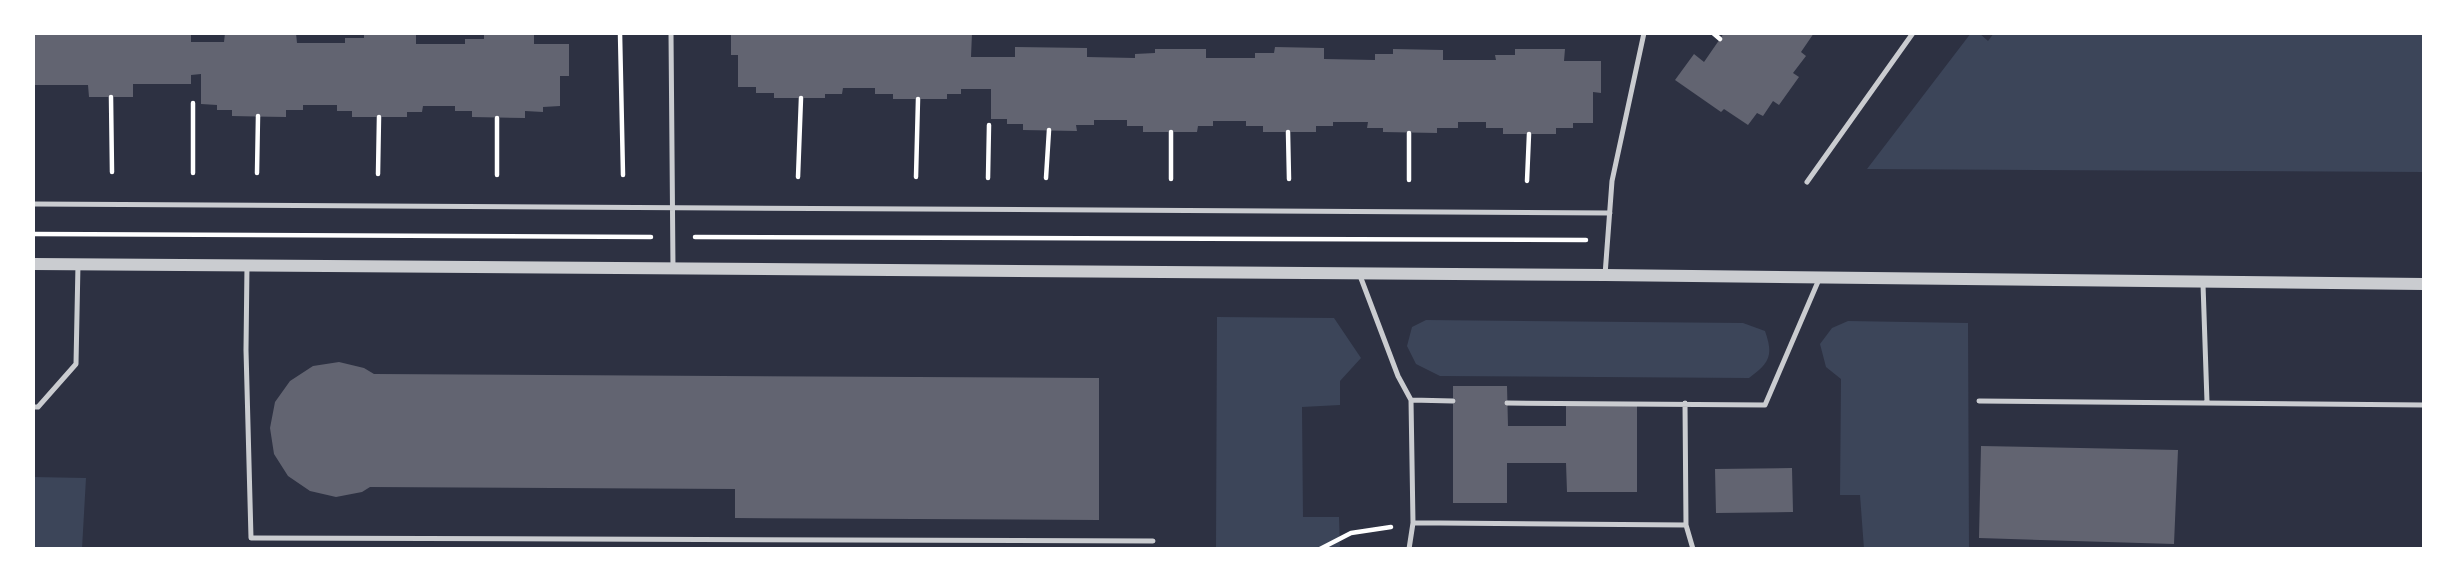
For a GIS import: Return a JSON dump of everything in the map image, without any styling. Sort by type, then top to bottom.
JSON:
[{"type":"street","points":[[33,264],[1605,275],[2424,284]]},
{"type":"lane","points":[[671,33],[673,268]]},
{"type":"lane","points":[[1605,275],[1612,181],[1644,33]]},
{"type":"lane","points":[[1807,182],[1913,33]]},
{"type":"lane","points":[[33,204],[1610,213]]},
{"type":"lane","points":[[33,407],[38,407],[76,364],[78,264]]},
{"type":"lane","points":[[247,265],[246,350],[251,538],[1153,541]]},
{"type":"lane","points":[[1359,274],[1398,376],[1412,400],[1413,523],[1409,549]]},
{"type":"lane","points":[[1507,403],[1765,405],[1820,277]]},
{"type":"lane","points":[[2203,281],[2207,402]]},
{"type":"lane","points":[[1412,400],[1453,401]]},
{"type":"lane","points":[[1979,401],[2424,405]]},
{"type":"lane","points":[[1685,403],[1686,525],[1693,549]]},
{"type":"lane","points":[[1413,523],[1686,525]]},
{"type":"path","points":[[620,33],[623,175]]},
{"type":"path","points":[[1713,33],[1720,39]]},
{"type":"path","points":[[111,97],[112,172]]},
{"type":"path","points":[[798,177],[801,98]]},
{"type":"path","points":[[916,177],[918,99]]},
{"type":"path","points":[[193,103],[193,173]]},
{"type":"path","points":[[257,173],[258,116]]},
{"type":"path","points":[[378,174],[379,117]]},
{"type":"path","points":[[497,118],[497,175]]},
{"type":"path","points":[[988,178],[989,125]]},
{"type":"path","points":[[1046,178],[1049,131]]},
{"type":"path","points":[[1171,132],[1171,179]]},
{"type":"path","points":[[1288,132],[1289,179]]},
{"type":"path","points":[[1409,133],[1409,180]]},
{"type":"path","points":[[1527,181],[1529,134]]},
{"type":"path","points":[[33,234],[1608,240]]},
{"type":"path","points":[[1320,549],[1351,533],[1413,523]]},
{"type":"shaded area","points":[[1971,33],[1979,33],[1988,41],[1994,33],[2424,33],[2424,172],[1867,169]]},
{"type":"shaded area","points":[[1217,317],[1334,318],[1361,358],[1340,381],[1340,405],[1302,407],[1303,517],[1339,517],[1340,549],[1216,549]]},
{"type":"shaded area","points":[[1426,320],[1743,323],[1765,331],[1769,353],[1761,368],[1749,378],[1440,376],[1416,364],[1407,346],[1412,327]]},
{"type":"shaded area","points":[[1848,321],[1968,323],[1969,549],[1864,549],[1860,495],[1840,495],[1841,379],[1826,367],[1820,344],[1832,328]]},
{"type":"shaded area","points":[[33,477],[86,478],[82,549],[33,549]]},
{"type":"building","points":[[33,33],[191,33],[191,42],[224,42],[225,33],[296,33],[297,43],[345,43],[345,38],[364,38],[364,33],[416,33],[416,44],[465,44],[465,39],[484,39],[484,34],[534,34],[534,44],[569,44],[569,76],[560,76],[560,106],[543,107],[543,112],[525,111],[525,118],[472,117],[472,111],[455,111],[455,106],[423,106],[422,112],[407,112],[407,117],[352,117],[352,111],[337,111],[337,105],[303,105],[303,110],[286,110],[286,117],[232,116],[232,110],[217,110],[217,105],[201,104],[201,74],[191,75],[191,84],[133,84],[133,97],[89,97],[88,85],[33,85]]},
{"type":"building","points":[[731,33],[972,33],[971,57],[1015,57],[1015,47],[1087,48],[1087,57],[1135,58],[1135,54],[1155,53],[1155,49],[1206,49],[1206,58],[1255,58],[1255,53],[1274,53],[1275,47],[1324,48],[1324,59],[1375,60],[1375,54],[1393,54],[1393,49],[1443,50],[1443,60],[1496,60],[1495,55],[1515,55],[1515,49],[1565,49],[1564,61],[1601,61],[1601,93],[1593,92],[1593,123],[1573,123],[1573,128],[1556,128],[1556,134],[1503,134],[1503,128],[1486,128],[1486,122],[1458,122],[1458,128],[1437,128],[1437,133],[1383,132],[1383,128],[1367,128],[1368,122],[1333,122],[1333,126],[1316,126],[1316,132],[1263,132],[1263,126],[1246,126],[1246,121],[1213,121],[1213,126],[1198,126],[1197,132],[1143,132],[1143,126],[1127,126],[1127,120],[1094,120],[1094,125],[1076,125],[1077,131],[1023,130],[1023,124],[1007,124],[1007,119],[991,119],[991,89],[961,89],[961,94],[947,94],[947,99],[893,99],[893,94],[875,94],[875,88],[843,88],[842,94],[825,94],[825,98],[774,98],[774,93],[756,93],[756,87],[738,87],[738,55],[731,55]]},
{"type":"building","points":[[1724,33],[1814,33],[1801,52],[1806,56],[1793,73],[1799,77],[1779,105],[1773,101],[1763,116],[1757,113],[1748,125],[1724,109],[1721,112],[1675,80],[1694,54],[1704,62]]},
{"type":"building","points":[[339,362],[364,368],[374,374],[1099,378],[1099,520],[735,518],[735,489],[370,487],[362,492],[336,497],[310,491],[288,476],[274,454],[270,428],[275,402],[290,381],[313,366]]},
{"type":"building","points":[[1453,386],[1507,386],[1508,426],[1566,426],[1566,406],[1637,406],[1637,492],[1567,492],[1566,463],[1507,463],[1507,503],[1453,503]]},
{"type":"building","points":[[1981,446],[2178,450],[2174,544],[1979,538]]},
{"type":"building","points":[[1792,468],[1793,512],[1716,513],[1715,469]]}]
